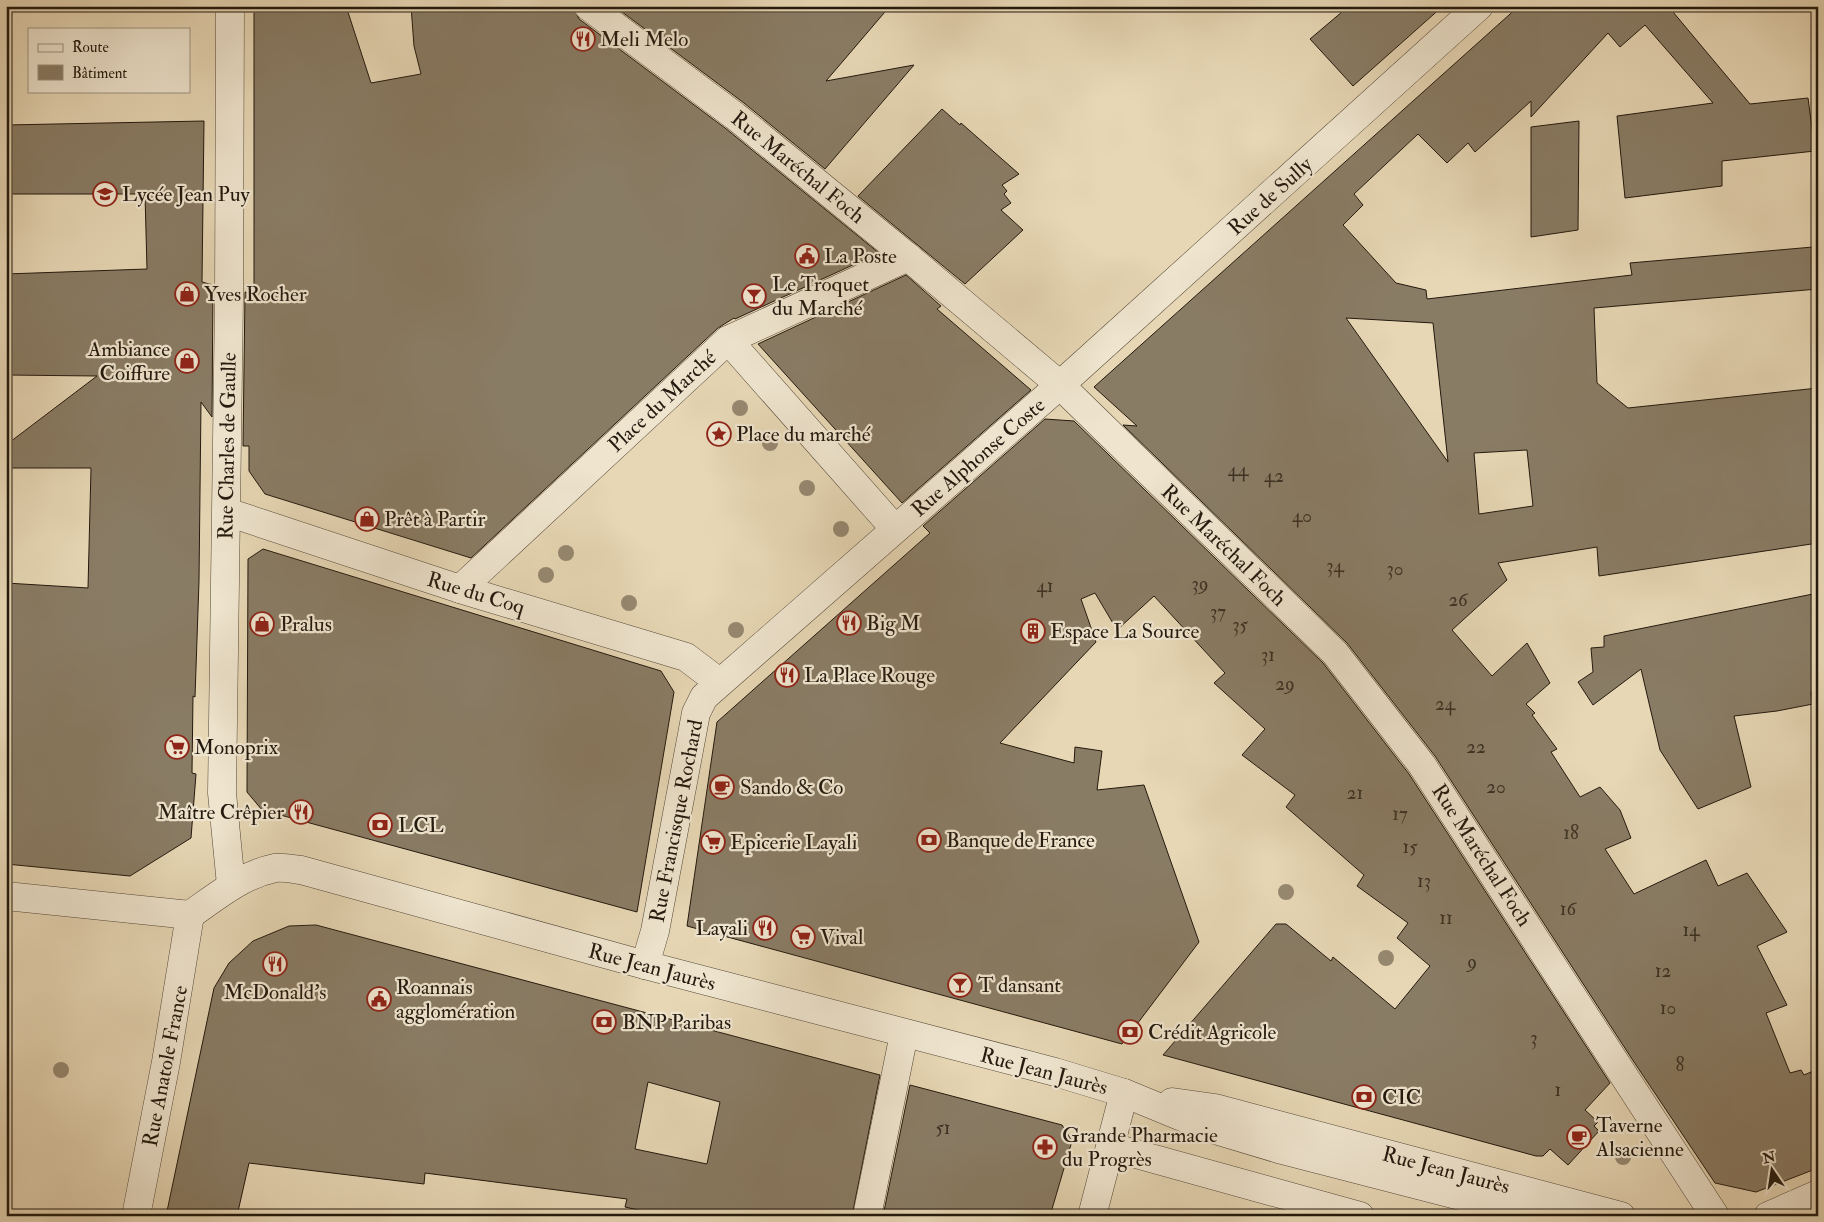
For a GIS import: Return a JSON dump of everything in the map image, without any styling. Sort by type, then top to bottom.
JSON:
[{"type":"street","name":"Rue Charles de Gaulle","points":[[230,6],[222,793],[231,885]]},
{"type":"street","name":"Rue Maréchal Foch","points":[[588,6],[735,116],[908,257],[1060,385],[1335,653],[1422,765],[1715,1216]]},
{"type":"street","name":"Rue de Sully","points":[[1060,385],[1479,6]]},
{"type":"street","points":[[728,340],[908,257]]},
{"type":"street","name":"Place du Marché","points":[[460,589],[728,340],[895,529]]},
{"type":"street","name":"Rue Alphonse Coste","points":[[895,529],[1060,385]]},
{"type":"street","name":"Rue du Coq","points":[[226,512],[460,589],[686,657],[719,682]]},
{"type":"street","points":[[719,682],[895,529]]},
{"type":"street","name":"Rue Francisque Rochard","points":[[645,965],[655,931],[696,713],[704,697],[719,682]]},
{"type":"street","name":"Rue Jean Jaurès","points":[[190,915],[231,885],[276,868],[302,870],[645,965],[1055,1072],[1124,1093],[1209,1128],[1282,1150],[1538,1216]]},
{"type":"street","points":[[6,896],[190,915]]},
{"type":"street","name":"Rue Anatole France","points":[[136,1216],[166,1062],[190,915]]},
{"type":"street","points":[[867,1216],[904,1034]]},
{"type":"street","points":[[1092,1216],[1124,1093]]},
{"type":"street","name":"Rue Jean Jaurès","points":[[1124,1093],[1216,1108],[1621,1216]]},
{"type":"street","points":[[1111,1147],[1360,1216]]},
{"type":"street","points":[[1768,1216],[1818,1194]]},
{"type":"building","points":[[254,6],[346,6],[371,83],[421,74],[414,46],[411,6],[573,6],[579,19],[725,128],[879,253],[734,318],[718,328],[471,558],[265,494],[249,471],[249,446],[243,446],[245,292],[254,294]]},
{"type":"building","points":[[614,6],[890,6],[826,81],[914,65],[825,169],[744,103]]},
{"type":"building","points":[[1349,6],[1443,6],[1353,86],[1310,39]]},
{"type":"building","points":[[1519,6],[1668,6],[1750,104],[1808,98],[1815,151],[1722,161],[1722,186],[1625,198],[1617,116],[1713,103],[1645,25],[1620,47],[1608,33],[1531,117],[1531,101],[1475,152],[1468,143],[1447,163],[1418,134],[1354,194],[1363,205],[1343,225],[1396,283],[1426,290],[1427,299],[1632,275],[1630,263],[1813,247],[1814,259],[1818,258],[1818,289],[1594,308],[1597,383],[1628,408],[1818,388],[1818,543],[1599,576],[1597,547],[1498,563],[1507,580],[1452,630],[1492,676],[1527,643],[1550,683],[1526,704],[1535,713],[1532,715],[1557,749],[1551,752],[1580,797],[1600,787],[1620,810],[1631,838],[1605,849],[1634,894],[1706,860],[1718,886],[1747,873],[1787,932],[1757,946],[1787,1005],[1766,1013],[1790,1073],[1801,1070],[1804,1075],[1818,1069],[1818,1168],[1756,1192],[1715,1183],[1435,756],[1347,643],[1123,425],[1137,426],[1094,387]],"holes":[[[1346,318],[1433,323],[1448,462]],[[1527,450],[1533,506],[1479,514],[1474,453]]]},
{"type":"building","points":[[942,109],[960,125],[961,123],[1019,174],[1002,185],[1007,191],[1004,194],[1011,203],[1001,210],[1023,230],[965,284],[858,196]]},
{"type":"building","points":[[204,121],[202,282],[213,285],[212,417],[201,402],[199,581],[195,697],[193,696],[192,773],[196,774],[191,838],[130,876],[6,864],[6,583],[88,588],[91,468],[6,468],[6,445],[97,376],[6,375],[6,274],[147,269],[145,194],[6,194],[6,125]]},
{"type":"building","points":[[1579,121],[1578,230],[1531,237],[1531,127]]},
{"type":"building","points":[[906,275],[941,306],[937,309],[1031,390],[902,503],[758,344]]},
{"type":"building","points":[[1045,419],[1074,421],[1323,663],[1409,774],[1610,1083],[1585,1110],[1598,1122],[1594,1126],[1599,1131],[1568,1165],[1550,1149],[1543,1156],[1536,1156],[1163,1055],[1276,924],[1286,924],[1331,961],[1333,957],[1395,1009],[1430,966],[1397,938],[1408,923],[1357,886],[1364,875],[1286,807],[1295,795],[1242,755],[1265,729],[1214,683],[1225,673],[1154,596],[1117,630],[1095,593],[1081,599],[1096,642],[1000,743],[1074,763],[1075,747],[1102,751],[1097,790],[1144,785],[1199,942],[1122,1044],[687,926],[717,722],[930,533],[923,526]]},
{"type":"building","points":[[263,549],[661,671],[674,692],[637,912],[262,810],[247,792],[247,787],[248,559]]},
{"type":"building","points":[[1818,593],[1818,690],[1811,692],[1813,704],[1777,711],[1734,716],[1751,787],[1698,809],[1660,750],[1641,669],[1593,705],[1578,682],[1593,672],[1591,648],[1604,647],[1604,636]]},
{"type":"building","points":[[316,925],[880,1075],[852,1216],[665,1216],[625,1207],[627,1199],[425,1173],[424,1184],[249,1163],[237,1216],[166,1216],[214,988],[229,963],[253,941],[289,926]],"holes":[[[648,1082],[720,1102],[707,1164],[635,1149]]]},
{"type":"building","points":[[910,1085],[1062,1125],[1072,1141],[1050,1216],[883,1216]]},
{"type":"place","name":"Meli Melo","points":[[583,39]]},
{"type":"place","name":"Lycée Jean Puy","points":[[105,194]]},
{"type":"place","name":"La Poste","points":[[807,256]]},
{"type":"place","name":"Yves Rocher","points":[[187,294]]},
{"type":"place","name":"Le Troquet du Marché","points":[[754,296]]},
{"type":"place","name":"Ambiance Coiffure","points":[[187,361]]},
{"type":"place","name":"Place du marché","points":[[719,434]]},
{"type":"place","name":"Prêt à Partir","points":[[367,519]]},
{"type":"place","name":"Big M","points":[[849,623]]},
{"type":"place","name":"Pralus","points":[[262,624]]},
{"type":"place","name":"Espace La Source","points":[[1033,631]]},
{"type":"place","name":"La Place Rouge","points":[[787,675]]},
{"type":"place","name":"Monoprix","points":[[177,747]]},
{"type":"place","name":"Sando & Co","points":[[722,787]]},
{"type":"place","name":"Maître Crêpier","points":[[301,812]]},
{"type":"place","name":"LCL","points":[[380,825]]},
{"type":"place","name":"Banque de France","points":[[929,840]]},
{"type":"place","name":"Epicerie Layali","points":[[713,842]]},
{"type":"place","name":"Layali","points":[[765,928]]},
{"type":"place","name":"Vival","points":[[803,937]]},
{"type":"place","name":"McDonald's","points":[[275,964]]},
{"type":"place","name":"T dansant","points":[[960,985]]},
{"type":"place","name":"Roannais agglomération","points":[[379,999]]},
{"type":"place","name":"BNP Paribas","points":[[604,1022]]},
{"type":"place","name":"Crédit Agricole","points":[[1130,1032]]},
{"type":"place","name":"CIC","points":[[1364,1097]]},
{"type":"place","name":"Taverne Alsacienne","points":[[1579,1137]]},
{"type":"place","name":"Grande Pharmacie du Progrès","points":[[1045,1147]]}]
